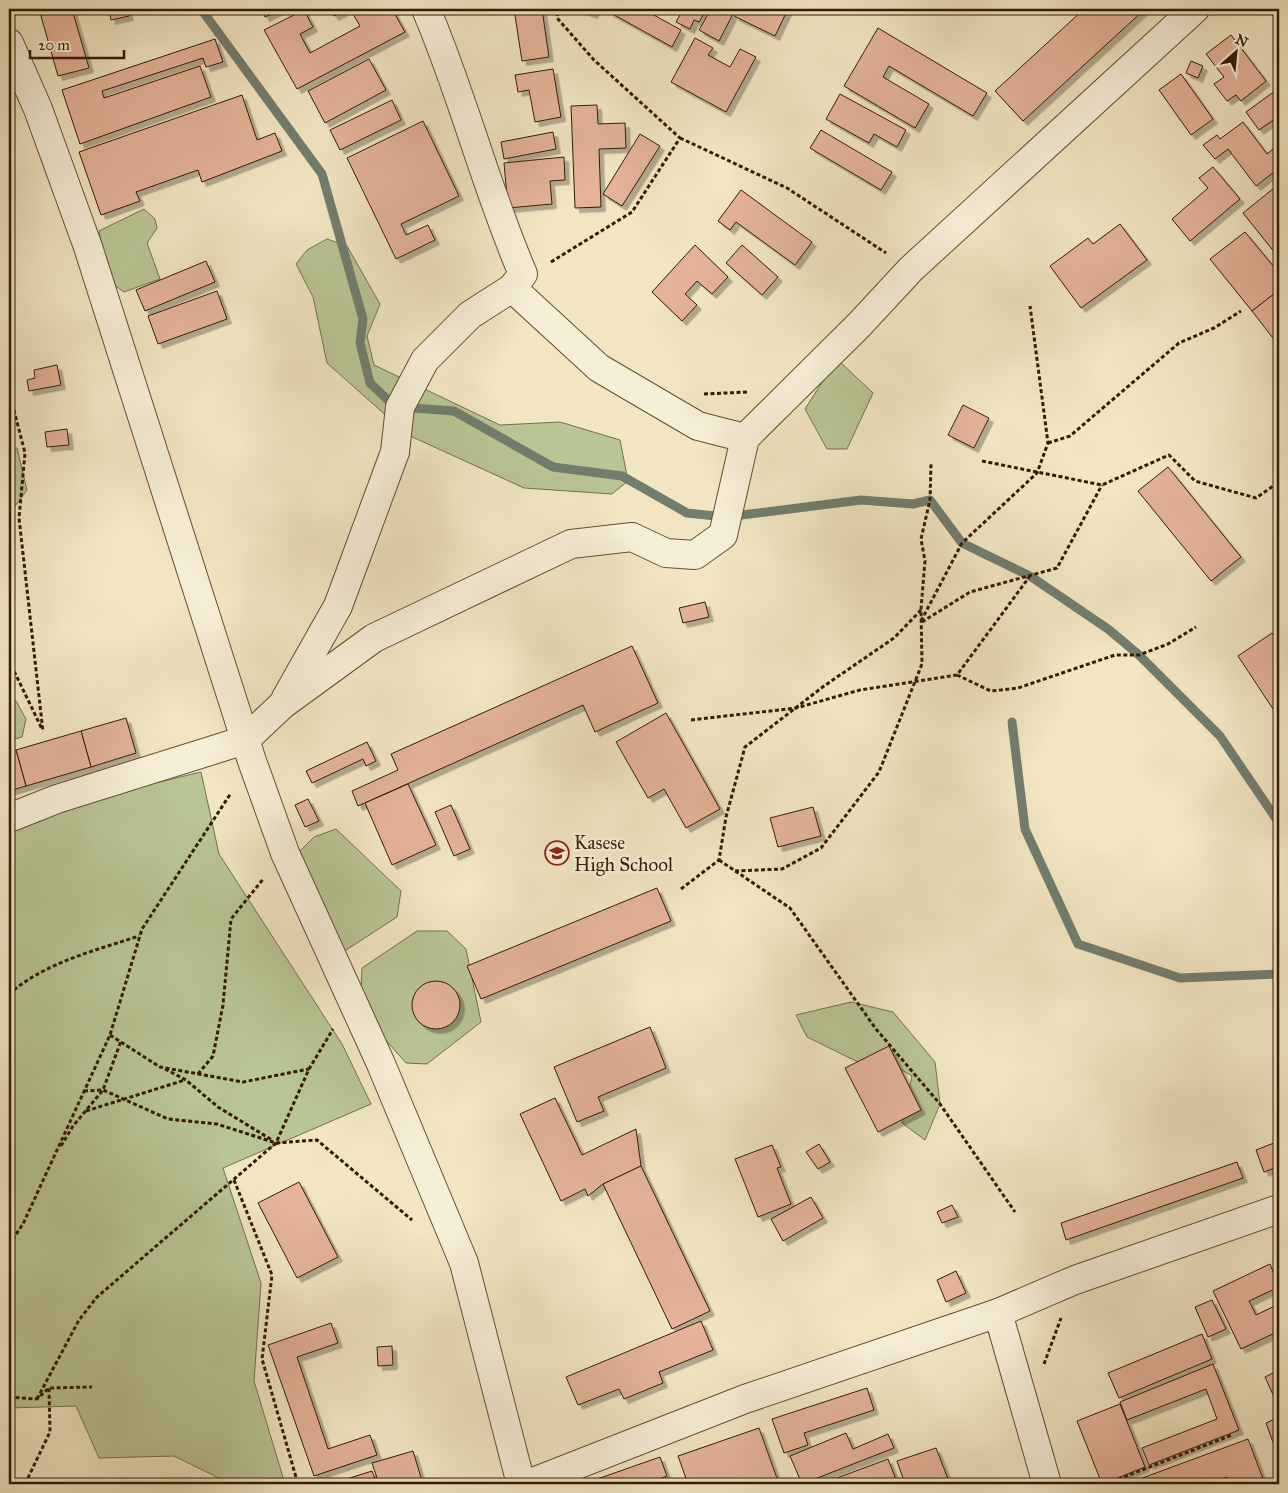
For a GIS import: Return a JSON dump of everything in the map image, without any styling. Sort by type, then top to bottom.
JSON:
[{"type":"street","points":[[426,9],[446,57],[508,238],[518,281],[599,368],[698,426],[745,438]]},
{"type":"street","points":[[282,705],[374,638],[572,544],[632,537],[666,553],[695,555],[723,535],[745,438],[859,325],[911,269],[1195,9]]},
{"type":"street","points":[[9,43],[38,108],[88,247],[248,750],[285,853],[381,1064],[464,1263],[521,1484]]},
{"type":"street","points":[[9,818],[57,799],[248,750],[282,705],[338,606],[395,452],[400,407],[425,360],[470,316],[518,281]]},
{"type":"street","points":[[528,1484],[745,1399],[998,1313],[1075,1280],[1279,1209]]},
{"type":"street","points":[[998,1313],[1047,1484]]},
{"type":"path","points":[[558,9],[557,18],[594,60],[680,138],[787,188],[911,269]]},
{"type":"path","points":[[518,281],[632,212],[680,138]]},
{"type":"path","points":[[921,622],[962,543],[1037,474],[1048,443],[1030,306]]},
{"type":"path","points":[[1048,443],[1070,436],[1179,343],[1214,328],[1241,311]]},
{"type":"path","points":[[9,391],[25,453],[19,518],[44,732],[15,673],[9,667]]},
{"type":"path","points":[[702,394],[750,392]]},
{"type":"path","points":[[982,461],[1037,474],[1102,485],[1169,455],[1195,481],[1256,498],[1279,482]]},
{"type":"path","points":[[735,871],[782,869],[821,848],[879,772],[922,664],[921,609],[925,561],[921,539],[930,500],[930,464]]},
{"type":"path","points":[[921,622],[970,592],[1056,568],[1102,485]]},
{"type":"path","points":[[957,675],[1030,576]]},
{"type":"path","points":[[681,889],[720,860],[726,817],[745,748],[824,686],[894,638],[921,609]]},
{"type":"path","points":[[690,720],[796,708],[860,690],[957,675],[991,691],[1018,688],[1115,656],[1140,655],[1168,644],[1196,627]]},
{"type":"path","points":[[9,1246],[23,1224],[110,1035],[140,936],[248,750]]},
{"type":"path","points":[[198,1074],[213,1056],[223,1005],[231,918],[285,853]]},
{"type":"path","points":[[720,860],[790,908],[876,1029],[940,1104],[1015,1212]]},
{"type":"path","points":[[9,994],[42,971],[140,936]]},
{"type":"path","points":[[37,1399],[80,1320],[97,1297],[276,1143],[309,1069],[351,998]]},
{"type":"path","points":[[110,1035],[160,1067],[186,1080],[218,1107],[276,1143]]},
{"type":"path","points":[[52,1160],[72,1126],[103,1090],[121,1042]]},
{"type":"path","points":[[160,1067],[243,1082],[309,1069]]},
{"type":"path","points":[[86,1111],[121,1098],[186,1080]]},
{"type":"path","points":[[84,1091],[103,1090],[168,1119],[217,1124],[276,1143],[317,1140],[413,1221]]},
{"type":"path","points":[[234,1180],[272,1275],[262,1359],[298,1484]]},
{"type":"path","points":[[1043,1367],[1075,1280]]},
{"type":"path","points":[[9,1396],[37,1399],[49,1388],[92,1387]]},
{"type":"path","points":[[25,1484],[50,1432],[49,1388]]},
{"type":"path","points":[[1106,1484],[1232,1434]]},
{"type":"green space","points":[[144,209],[155,219],[157,228],[147,243],[160,279],[124,292],[110,282],[99,231]]},
{"type":"green space","points":[[327,239],[347,246],[380,304],[367,336],[374,365],[500,425],[560,422],[620,440],[628,481],[612,494],[524,488],[408,435],[327,363],[313,297],[296,264],[307,250]]},
{"type":"green space","points":[[837,359],[873,393],[847,449],[827,449],[805,409]]},
{"type":"green space","points":[[17,448],[27,490],[16,505],[9,507],[9,449]]},
{"type":"green space","points":[[11,696],[26,719],[22,737],[9,741],[9,697]]},
{"type":"green space","points":[[201,772],[219,854],[342,1044],[371,1104],[223,1168],[261,1283],[254,1381],[285,1484],[231,1484],[174,1456],[99,1458],[76,1406],[9,1408],[9,818]]},
{"type":"green space","points":[[336,829],[401,891],[397,917],[343,952],[293,905],[285,866],[314,837]]},
{"type":"green space","points":[[417,931],[447,931],[466,949],[481,1022],[427,1064],[406,1063],[360,1011],[362,968]]},
{"type":"green space","points":[[851,1002],[893,1012],[935,1062],[940,1104],[925,1140],[902,1123],[912,1076],[876,1055],[860,1063],[807,1037],[796,1015]]},
{"type":"building","points":[[39,9],[72,9],[89,68],[58,76]]},
{"type":"building","points":[[109,9],[127,9],[129,16],[111,20]]},
{"type":"building","points":[[261,9],[282,9],[265,17]]},
{"type":"building","points":[[330,9],[348,9],[334,16]]},
{"type":"building","points":[[350,9],[392,9],[405,32],[297,89],[264,30],[304,10],[313,27],[300,34],[310,53],[360,26]]},
{"type":"building","points":[[514,9],[542,9],[549,57],[522,61]]},
{"type":"building","points":[[578,9],[595,9],[593,14]]},
{"type":"building","points":[[611,9],[643,9],[681,30],[672,47],[609,12]]},
{"type":"building","points":[[674,9],[707,9],[699,22],[694,20],[690,29],[676,22],[681,13]]},
{"type":"building","points":[[711,9],[722,9],[733,14],[719,41],[699,30]]},
{"type":"building","points":[[738,9],[788,9],[775,36],[734,16]]},
{"type":"building","points":[[1084,9],[1145,9],[1023,121],[995,91]]},
{"type":"building","points":[[878,28],[987,93],[973,116],[889,66],[883,77],[929,104],[915,128],[844,86]]},
{"type":"building","points":[[1231,35],[1266,81],[1241,101],[1236,95],[1227,101],[1214,84],[1224,77],[1206,54]]},
{"type":"building","points":[[695,38],[713,48],[708,55],[730,67],[740,49],[756,57],[726,112],[671,82]]},
{"type":"building","points":[[215,39],[223,62],[206,67],[203,58],[102,91],[104,98],[200,66],[211,97],[80,144],[62,90]]},
{"type":"building","points":[[369,59],[386,90],[325,123],[308,91]]},
{"type":"building","points":[[1191,61],[1203,66],[1198,78],[1186,73]]},
{"type":"building","points":[[553,69],[561,117],[535,122],[529,90],[518,92],[515,75]]},
{"type":"building","points":[[1181,74],[1213,119],[1191,135],[1159,90]]},
{"type":"building","points":[[1279,88],[1279,116],[1259,130],[1246,112]]},
{"type":"building","points":[[840,94],[906,130],[897,147],[874,134],[869,143],[826,119]]},
{"type":"building","points":[[242,95],[257,140],[275,133],[282,151],[202,182],[198,170],[136,192],[140,201],[101,215],[79,152]]},
{"type":"building","points":[[392,100],[401,120],[340,150],[330,130]]},
{"type":"building","points":[[597,105],[598,124],[625,123],[626,148],[599,149],[601,207],[575,208],[571,106]]},
{"type":"building","points":[[423,121],[459,196],[401,224],[406,235],[428,225],[435,240],[396,259],[347,158]]},
{"type":"building","points":[[1243,122],[1267,154],[1279,144],[1279,168],[1256,186],[1228,149],[1215,159],[1203,145],[1217,135],[1220,139]]},
{"type":"building","points":[[821,130],[892,172],[881,190],[810,148]]},
{"type":"building","points":[[553,132],[556,149],[504,159],[501,142]]},
{"type":"building","points":[[640,134],[660,146],[622,206],[603,194]]},
{"type":"building","points":[[564,157],[565,180],[550,181],[552,204],[508,208],[504,163]]},
{"type":"building","points":[[1213,167],[1240,199],[1190,241],[1172,219],[1208,188],[1199,178]]},
{"type":"building","points":[[1279,184],[1279,258],[1243,213]]},
{"type":"building","points":[[741,190],[812,242],[795,265],[736,222],[730,230],[718,221]]},
{"type":"building","points":[[1120,224],[1147,260],[1081,308],[1050,266],[1088,238],[1093,244]]},
{"type":"building","points":[[1245,232],[1279,273],[1279,290],[1252,311],[1210,259]]},
{"type":"building","points":[[695,245],[728,277],[712,294],[697,281],[685,294],[697,305],[682,321],[652,292]]},
{"type":"building","points":[[742,245],[778,277],[762,295],[726,263]]},
{"type":"building","points":[[206,261],[215,282],[145,311],[136,290]]},
{"type":"building","points":[[1279,290],[1279,346],[1252,311]]},
{"type":"building","points":[[217,291],[227,319],[158,344],[148,316]]},
{"type":"building","points":[[57,365],[61,385],[29,391],[27,380],[35,378],[34,370]]},
{"type":"building","points":[[963,405],[989,418],[974,448],[948,435]]},
{"type":"building","points":[[67,429],[69,445],[47,447],[45,432]]},
{"type":"building","points":[[1168,467],[1241,557],[1211,581],[1138,491]]},
{"type":"building","points":[[705,602],[709,617],[683,623],[679,608]]},
{"type":"building","points":[[1272,633],[1279,644],[1279,718],[1238,656]]},
{"type":"building","points":[[632,646],[658,703],[595,732],[583,705],[358,806],[352,791],[398,770],[391,754]]},
{"type":"building","points":[[666,713],[720,809],[686,828],[664,789],[648,798],[616,742]]},
{"type":"building","points":[[126,718],[136,753],[91,767],[81,731]]},
{"type":"building","points":[[81,731],[91,767],[26,786],[16,750]]},
{"type":"building","points":[[367,742],[376,761],[366,766],[363,759],[312,783],[306,771]]},
{"type":"building","points":[[16,750],[26,786],[9,791],[9,752]]},
{"type":"building","points":[[408,784],[436,845],[392,865],[365,803]]},
{"type":"building","points":[[308,799],[319,821],[305,827],[295,805]]},
{"type":"building","points":[[451,805],[470,849],[454,856],[435,812]]},
{"type":"building","points":[[813,807],[821,836],[778,847],[770,818]]},
{"type":"building","points":[[657,888],[671,921],[481,999],[467,966]]},
{"type":"building","points":[[431,981],[441,981],[450,985],[456,991],[459,996],[459,1014],[450,1025],[441,1029],[431,1029],[422,1025],[416,1019],[412,1010],[412,1000],[416,991],[422,985]]},
{"type":"building","points":[[650,1027],[666,1068],[598,1097],[604,1111],[577,1122],[554,1067]]},
{"type":"building","points":[[889,1046],[921,1110],[878,1132],[845,1068]]},
{"type":"building","points":[[555,1098],[582,1155],[636,1129],[641,1166],[603,1184],[588,1196],[585,1189],[561,1201],[520,1114]]},
{"type":"building","points":[[1279,1141],[1279,1166],[1264,1172],[1256,1150]]},
{"type":"building","points":[[819,1144],[830,1162],[818,1169],[806,1152]]},
{"type":"building","points":[[772,1145],[781,1167],[777,1168],[791,1204],[758,1217],[735,1159]]},
{"type":"building","points":[[1237,1162],[1243,1178],[1066,1240],[1061,1223]]},
{"type":"building","points":[[641,1166],[710,1311],[672,1329],[603,1184]]},
{"type":"building","points":[[299,1182],[338,1257],[297,1278],[258,1203]]},
{"type":"building","points":[[811,1197],[823,1218],[783,1241],[771,1219]]},
{"type":"building","points":[[952,1205],[958,1217],[942,1223],[937,1212]]},
{"type":"building","points":[[1270,1264],[1279,1287],[1249,1301],[1256,1315],[1279,1304],[1279,1331],[1241,1349],[1213,1291]]},
{"type":"building","points":[[956,1271],[966,1293],[946,1302],[937,1280]]},
{"type":"building","points":[[1212,1300],[1226,1329],[1208,1337],[1195,1307]]},
{"type":"building","points":[[701,1321],[713,1350],[659,1372],[663,1383],[624,1399],[619,1389],[578,1405],[566,1377]]},
{"type":"building","points":[[331,1323],[338,1343],[297,1357],[328,1449],[370,1435],[377,1455],[314,1476],[268,1345]]},
{"type":"building","points":[[1202,1334],[1212,1359],[1119,1398],[1108,1373]]},
{"type":"building","points":[[392,1346],[393,1365],[378,1366],[377,1347]]},
{"type":"building","points":[[1213,1364],[1239,1430],[1149,1465],[1142,1448],[1217,1419],[1206,1389],[1127,1420],[1120,1402]]},
{"type":"building","points":[[1279,1370],[1279,1408],[1265,1377]]},
{"type":"building","points":[[867,1388],[874,1410],[804,1433],[808,1445],[784,1453],[772,1419]]},
{"type":"building","points":[[1120,1404],[1145,1467],[1102,1484],[1077,1421]]},
{"type":"building","points":[[1279,1417],[1279,1443],[1274,1445],[1266,1423]]},
{"type":"building","points":[[759,1428],[779,1484],[688,1484],[678,1456]]},
{"type":"building","points":[[846,1433],[853,1449],[888,1434],[894,1448],[802,1484],[790,1456]]},
{"type":"building","points":[[1248,1439],[1265,1484],[1230,1484],[1227,1477],[1207,1484],[1126,1484]]},
{"type":"building","points":[[936,1448],[950,1484],[905,1484],[897,1461]]},
{"type":"building","points":[[413,1451],[423,1484],[379,1484],[372,1463]]},
{"type":"building","points":[[660,1457],[667,1476],[645,1484],[583,1484]]},
{"type":"building","points":[[888,1459],[897,1482],[891,1484],[821,1484]]},
{"type":"building","points":[[372,1471],[377,1484],[331,1484]]},
{"type":"building","points":[[124,1478],[146,1482],[146,1484],[123,1484]]},
{"type":"waterway","points":[[201,9],[322,174],[363,319],[360,343],[370,383],[389,401],[400,407],[454,411],[553,467],[622,476],[687,513],[726,517],[861,500],[913,504],[930,500],[962,543],[1030,576],[1108,629],[1139,655],[1220,736],[1279,823]]},
{"type":"waterway","points":[[1012,722],[1025,829],[1078,944],[1180,978],[1279,974]]},
{"type":"place","name":"Kasese High School","points":[[557,853]]}]
